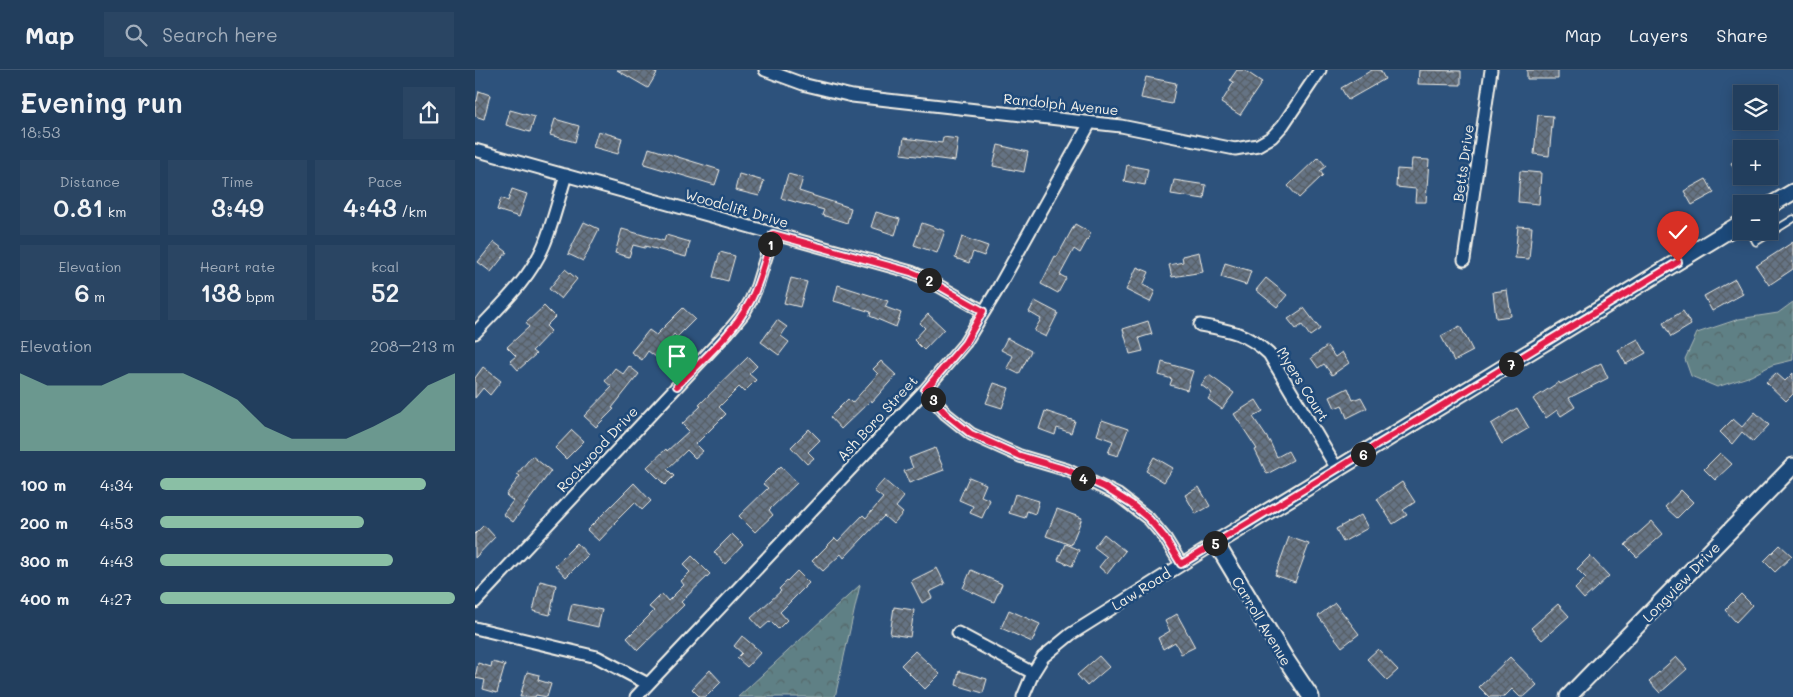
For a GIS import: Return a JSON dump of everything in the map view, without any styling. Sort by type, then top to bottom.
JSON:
[{"type":"street","name":"Randolph Avenue","points":[[765,70],[806,85],[852,96],[1121,126],[1227,149],[1251,148],[1265,141],[1278,131],[1320,70]]},
{"type":"street","name":"Betts Drive","points":[[1464,260],[1491,70]]},
{"type":"street","name":"Ash Boro Street","points":[[636,697],[925,390],[965,343],[996,292],[1090,123]]},
{"type":"street","name":"Woodclift Drive","points":[[475,150],[911,272],[983,311]]},
{"type":"street","points":[[475,333],[513,292],[528,272],[543,246],[566,175]]},
{"type":"street","points":[[1778,201],[1793,192]]},
{"type":"street","name":"Law Road","points":[[1023,697],[1033,673],[1043,657],[1071,634],[1181,564],[1733,228]]},
{"type":"street","name":"Rockwood Drive","points":[[475,602],[743,314],[757,286],[773,234]]},
{"type":"street","name":"Myers Court","points":[[1200,325],[1229,330],[1244,335],[1269,354],[1337,469]]},
{"type":"street","points":[[925,390],[946,414],[971,434],[1020,456],[1067,470],[1104,487],[1131,504],[1149,519],[1181,564]]},
{"type":"street","name":"Longview Drive","points":[[1568,697],[1793,466]]},
{"type":"street","name":"Carroll Avenue","points":[[1216,543],[1285,658],[1311,697]]},
{"type":"street","points":[[475,628],[597,657],[648,684]]},
{"type":"street","points":[[958,633],[1033,673]]},
{"type":"lane","points":[[1778,228],[1793,219]]},
{"type":"green space","points":[[1793,302],[1793,360],[1772,365],[1751,376],[1717,387],[1691,376],[1685,359],[1697,333],[1739,319],[1778,313]]},
{"type":"green space","points":[[860,585],[835,697],[738,697]]},
{"type":"building","points":[[617,70],[652,70],[657,73],[648,88]]},
{"type":"building","points":[[1237,70],[1244,70],[1262,82],[1240,115],[1221,103],[1234,82],[1230,80]]},
{"type":"building","points":[[1372,70],[1380,70],[1385,79],[1348,100],[1341,88]]},
{"type":"building","points":[[1419,70],[1461,71],[1461,85],[1418,84]]},
{"type":"building","points":[[1527,70],[1558,70],[1558,79],[1527,79]]},
{"type":"building","points":[[1146,77],[1176,83],[1172,104],[1141,98]]},
{"type":"building","points":[[479,91],[490,95],[484,119],[475,116],[475,101],[477,101]]},
{"type":"building","points":[[510,110],[535,117],[530,132],[506,125]]},
{"type":"building","points":[[1538,115],[1553,116],[1549,156],[1534,154]]},
{"type":"building","points":[[555,119],[579,126],[575,142],[550,135]]},
{"type":"building","points":[[598,131],[622,138],[618,154],[593,147]]},
{"type":"building","points":[[943,137],[958,139],[955,161],[901,154],[904,138],[942,143]]},
{"type":"building","points":[[998,145],[1028,152],[1024,172],[993,166]]},
{"type":"building","points":[[649,148],[720,170],[715,185],[644,164]]},
{"type":"building","points":[[1318,157],[1326,166],[1320,171],[1323,175],[1299,198],[1288,186]]},
{"type":"building","points":[[1412,159],[1429,160],[1426,202],[1415,202],[1416,189],[1396,187],[1397,169],[1411,170]]},
{"type":"building","points":[[1127,165],[1148,169],[1145,185],[1124,181]]},
{"type":"building","points":[[1520,171],[1541,173],[1539,204],[1518,202]]},
{"type":"building","points":[[739,174],[764,181],[759,196],[735,190]]},
{"type":"building","points":[[788,174],[803,178],[799,191],[851,208],[847,223],[822,215],[824,210],[781,198]]},
{"type":"building","points":[[1706,179],[1714,193],[1692,205],[1684,191]]},
{"type":"building","points":[[1174,180],[1206,185],[1204,199],[1171,194]]},
{"type":"building","points":[[512,189],[527,194],[519,217],[497,210],[501,198],[508,201]]},
{"type":"building","points":[[876,212],[900,219],[895,235],[871,227]]},
{"type":"building","points":[[584,222],[599,229],[583,261],[568,254]]},
{"type":"building","points":[[922,223],[945,231],[937,253],[914,245]]},
{"type":"building","points":[[1075,224],[1091,233],[1080,253],[1074,249],[1060,275],[1066,278],[1058,293],[1041,284],[1055,256],[1057,257]]},
{"type":"building","points":[[1518,226],[1532,227],[1529,259],[1515,258]]},
{"type":"building","points":[[622,229],[664,241],[666,235],[690,242],[686,257],[645,246],[645,248],[633,245],[629,257],[615,253]]},
{"type":"building","points":[[962,237],[988,246],[984,256],[973,252],[969,263],[955,258]]},
{"type":"building","points":[[494,242],[507,252],[491,272],[478,262]]},
{"type":"building","points":[[1793,242],[1793,269],[1769,285],[1756,266]]},
{"type":"building","points":[[720,252],[735,256],[728,281],[713,277]]},
{"type":"building","points":[[1199,252],[1203,272],[1172,277],[1169,265],[1183,262],[1182,256]]},
{"type":"building","points":[[1225,263],[1251,271],[1246,285],[1221,277]]},
{"type":"building","points":[[1137,267],[1149,272],[1143,285],[1155,291],[1150,302],[1126,290]]},
{"type":"building","points":[[565,269],[577,279],[561,299],[549,289]]},
{"type":"building","points":[[791,278],[807,282],[800,307],[784,303]]},
{"type":"building","points":[[1266,278],[1287,295],[1277,307],[1256,290]]},
{"type":"building","points":[[1735,279],[1743,294],[1712,311],[1704,296]]},
{"type":"building","points":[[838,285],[888,301],[885,307],[901,313],[896,327],[870,316],[871,312],[834,301]]},
{"type":"building","points":[[1507,290],[1511,316],[1496,318],[1493,292]]},
{"type":"building","points":[[1035,301],[1058,313],[1046,337],[1034,331],[1041,319],[1029,312]]},
{"type":"building","points":[[544,306],[555,317],[546,326],[551,331],[532,351],[536,354],[518,370],[510,361],[516,356],[507,347],[529,327],[526,323]]},
{"type":"building","points":[[683,308],[695,319],[677,337],[674,334],[656,357],[648,351],[642,360],[631,352],[649,330],[656,335]]},
{"type":"building","points":[[1304,308],[1320,329],[1310,336],[1302,325],[1296,329],[1288,319]]},
{"type":"building","points":[[1683,311],[1691,325],[1671,337],[1663,323]]},
{"type":"building","points":[[928,314],[944,329],[924,350],[914,340],[925,328],[920,323]]},
{"type":"building","points":[[777,320],[787,327],[781,336],[789,342],[779,355],[761,342]]},
{"type":"building","points":[[1148,321],[1152,334],[1139,338],[1143,351],[1130,354],[1123,329]]},
{"type":"building","points":[[1460,326],[1473,351],[1454,361],[1441,336]]},
{"type":"building","points":[[1007,338],[1031,351],[1019,374],[1007,368],[1013,356],[1001,350]]},
{"type":"building","points":[[1638,339],[1646,353],[1626,364],[1618,350]]},
{"type":"building","points":[[1327,346],[1335,357],[1342,352],[1349,363],[1332,375],[1324,364],[1318,368],[1311,358]]},
{"type":"building","points":[[748,357],[757,366],[749,374],[756,380],[744,392],[739,387],[719,407],[726,414],[696,444],[703,451],[695,458],[687,450],[667,469],[674,476],[665,485],[647,467],[689,431],[682,424]]},
{"type":"building","points":[[881,361],[896,375],[872,402],[871,400],[841,429],[830,417],[848,399],[852,403],[878,374],[873,369]]},
{"type":"building","points":[[1162,362],[1193,371],[1187,390],[1170,385],[1172,379],[1159,375]]},
{"type":"building","points":[[1601,363],[1608,378],[1569,398],[1575,407],[1561,416],[1557,410],[1546,418],[1533,399],[1559,382],[1560,384]]},
{"type":"building","points":[[629,366],[639,374],[612,408],[614,409],[596,427],[584,416],[612,387],[605,381],[615,368],[623,374]]},
{"type":"building","points":[[483,367],[501,381],[490,395],[483,388],[475,398],[475,378]]},
{"type":"building","points":[[1776,373],[1785,381],[1793,373],[1793,394],[1786,401],[1766,382]]},
{"type":"building","points":[[1209,375],[1234,393],[1222,409],[1208,399],[1212,393],[1201,385]]},
{"type":"building","points":[[994,383],[1009,388],[1002,408],[986,403]]},
{"type":"building","points":[[1348,388],[1353,400],[1361,397],[1367,408],[1347,418],[1342,405],[1335,408],[1330,397]]},
{"type":"building","points":[[1256,400],[1263,411],[1253,417],[1270,442],[1277,457],[1288,451],[1293,460],[1267,474],[1255,450],[1257,449],[1234,414]]},
{"type":"building","points":[[1517,408],[1529,428],[1502,444],[1491,424]]},
{"type":"building","points":[[1045,411],[1075,421],[1071,433],[1057,428],[1055,435],[1039,429]]},
{"type":"building","points":[[1755,412],[1769,425],[1753,442],[1742,432],[1732,444],[1720,432],[1733,419],[1742,427]]},
{"type":"building","points":[[1102,420],[1128,429],[1118,456],[1108,453],[1113,441],[1097,435]]},
{"type":"building","points":[[809,429],[820,440],[808,452],[814,458],[807,464],[791,447]]},
{"type":"building","points":[[572,430],[584,441],[566,459],[555,448]]},
{"type":"building","points":[[935,448],[944,470],[909,483],[904,471],[913,468],[909,458]]},
{"type":"building","points":[[1720,453],[1732,464],[1715,480],[1704,469]]},
{"type":"building","points":[[532,456],[551,471],[513,522],[503,514],[513,501],[506,495],[520,476],[517,474]]},
{"type":"building","points":[[1154,457],[1173,468],[1164,482],[1146,471]]},
{"type":"building","points":[[781,466],[797,483],[769,510],[773,515],[755,532],[739,516],[768,488],[763,484]]},
{"type":"building","points":[[969,477],[986,484],[981,496],[990,500],[982,518],[970,513],[973,506],[959,500]]},
{"type":"building","points":[[884,480],[904,497],[896,507],[903,513],[893,524],[884,516],[844,558],[841,554],[823,571],[812,561],[835,538],[838,541],[863,515],[866,518],[883,498],[874,491]]},
{"type":"building","points":[[1402,482],[1415,502],[1403,510],[1407,515],[1393,524],[1377,499]]},
{"type":"building","points":[[634,483],[651,501],[642,510],[635,502],[599,541],[587,530]]},
{"type":"building","points":[[1199,487],[1210,506],[1196,514],[1185,495]]},
{"type":"building","points":[[1681,490],[1693,502],[1677,518],[1665,507]]},
{"type":"building","points":[[1015,494],[1039,501],[1035,514],[1027,511],[1025,518],[1009,513]]},
{"type":"building","points":[[1057,509],[1082,518],[1071,545],[1046,536]]},
{"type":"building","points":[[1361,515],[1368,528],[1343,542],[1336,529]]},
{"type":"building","points":[[1652,521],[1663,534],[1637,557],[1625,545]]},
{"type":"building","points":[[484,525],[495,537],[475,558],[475,534]]},
{"type":"building","points":[[732,534],[743,545],[725,564],[714,552]]},
{"type":"building","points":[[1104,534],[1125,551],[1107,574],[1099,567],[1107,557],[1094,547]]},
{"type":"building","points":[[1289,537],[1309,544],[1295,582],[1275,575]]},
{"type":"building","points":[[577,543],[588,555],[566,577],[555,565]]},
{"type":"building","points":[[1065,544],[1079,550],[1072,566],[1058,560]]},
{"type":"building","points":[[1780,545],[1792,556],[1775,572],[1764,561]]},
{"type":"building","points":[[692,556],[710,574],[681,602],[684,605],[638,650],[627,638],[654,611],[649,607],[662,594],[668,601],[684,585],[681,581],[690,572],[683,565]]},
{"type":"building","points":[[1590,556],[1609,576],[1584,599],[1575,589],[1586,578],[1577,569]]},
{"type":"building","points":[[937,568],[945,584],[929,592],[932,598],[922,603],[911,581]]},
{"type":"building","points":[[971,570],[1002,584],[994,602],[963,588]]},
{"type":"building","points":[[797,571],[809,583],[780,612],[787,620],[778,629],[770,621],[761,629],[751,618],[781,591],[779,589]]},
{"type":"building","points":[[540,581],[556,585],[550,615],[533,611]]},
{"type":"building","points":[[1741,594],[1752,605],[1736,622],[1725,610]]},
{"type":"building","points":[[1335,603],[1359,634],[1342,647],[1318,616]]},
{"type":"building","points":[[572,604],[602,610],[598,627],[568,620]]},
{"type":"building","points":[[1558,604],[1569,616],[1542,640],[1531,628]]},
{"type":"building","points":[[894,607],[914,610],[910,637],[890,634]]},
{"type":"building","points":[[1009,610],[1040,624],[1032,642],[1001,628]]},
{"type":"building","points":[[1177,614],[1195,647],[1181,654],[1175,642],[1163,649],[1158,638],[1170,631],[1165,621]]},
{"type":"building","points":[[742,636],[761,652],[747,667],[737,658],[742,653],[734,646]]},
{"type":"building","points":[[1378,649],[1398,670],[1387,680],[1367,659]]},
{"type":"building","points":[[915,651],[940,674],[925,689],[901,665]]},
{"type":"building","points":[[1099,656],[1109,667],[1087,686],[1077,675]]},
{"type":"building","points":[[1510,657],[1537,685],[1524,697],[1520,697],[1512,689],[1504,697],[1489,697],[1479,687]]},
{"type":"building","points":[[1676,657],[1687,669],[1660,693],[1649,681]]},
{"type":"building","points":[[492,662],[505,665],[497,693],[483,689],[485,680],[475,678],[478,663],[491,667]]},
{"type":"building","points":[[710,670],[721,682],[706,697],[700,697],[692,689]]},
{"type":"building","points":[[959,671],[987,679],[983,693],[956,685]]},
{"type":"building","points":[[527,672],[539,675],[538,680],[551,684],[547,697],[536,695],[535,697],[520,697]]},
{"type":"route","points":[[677,386],[743,314],[757,286],[773,234],[911,272],[983,311],[965,343],[925,390],[946,414],[971,434],[991,444],[1020,456],[1067,470],[1118,495],[1149,519],[1165,538],[1181,564],[1678,262]]}]
